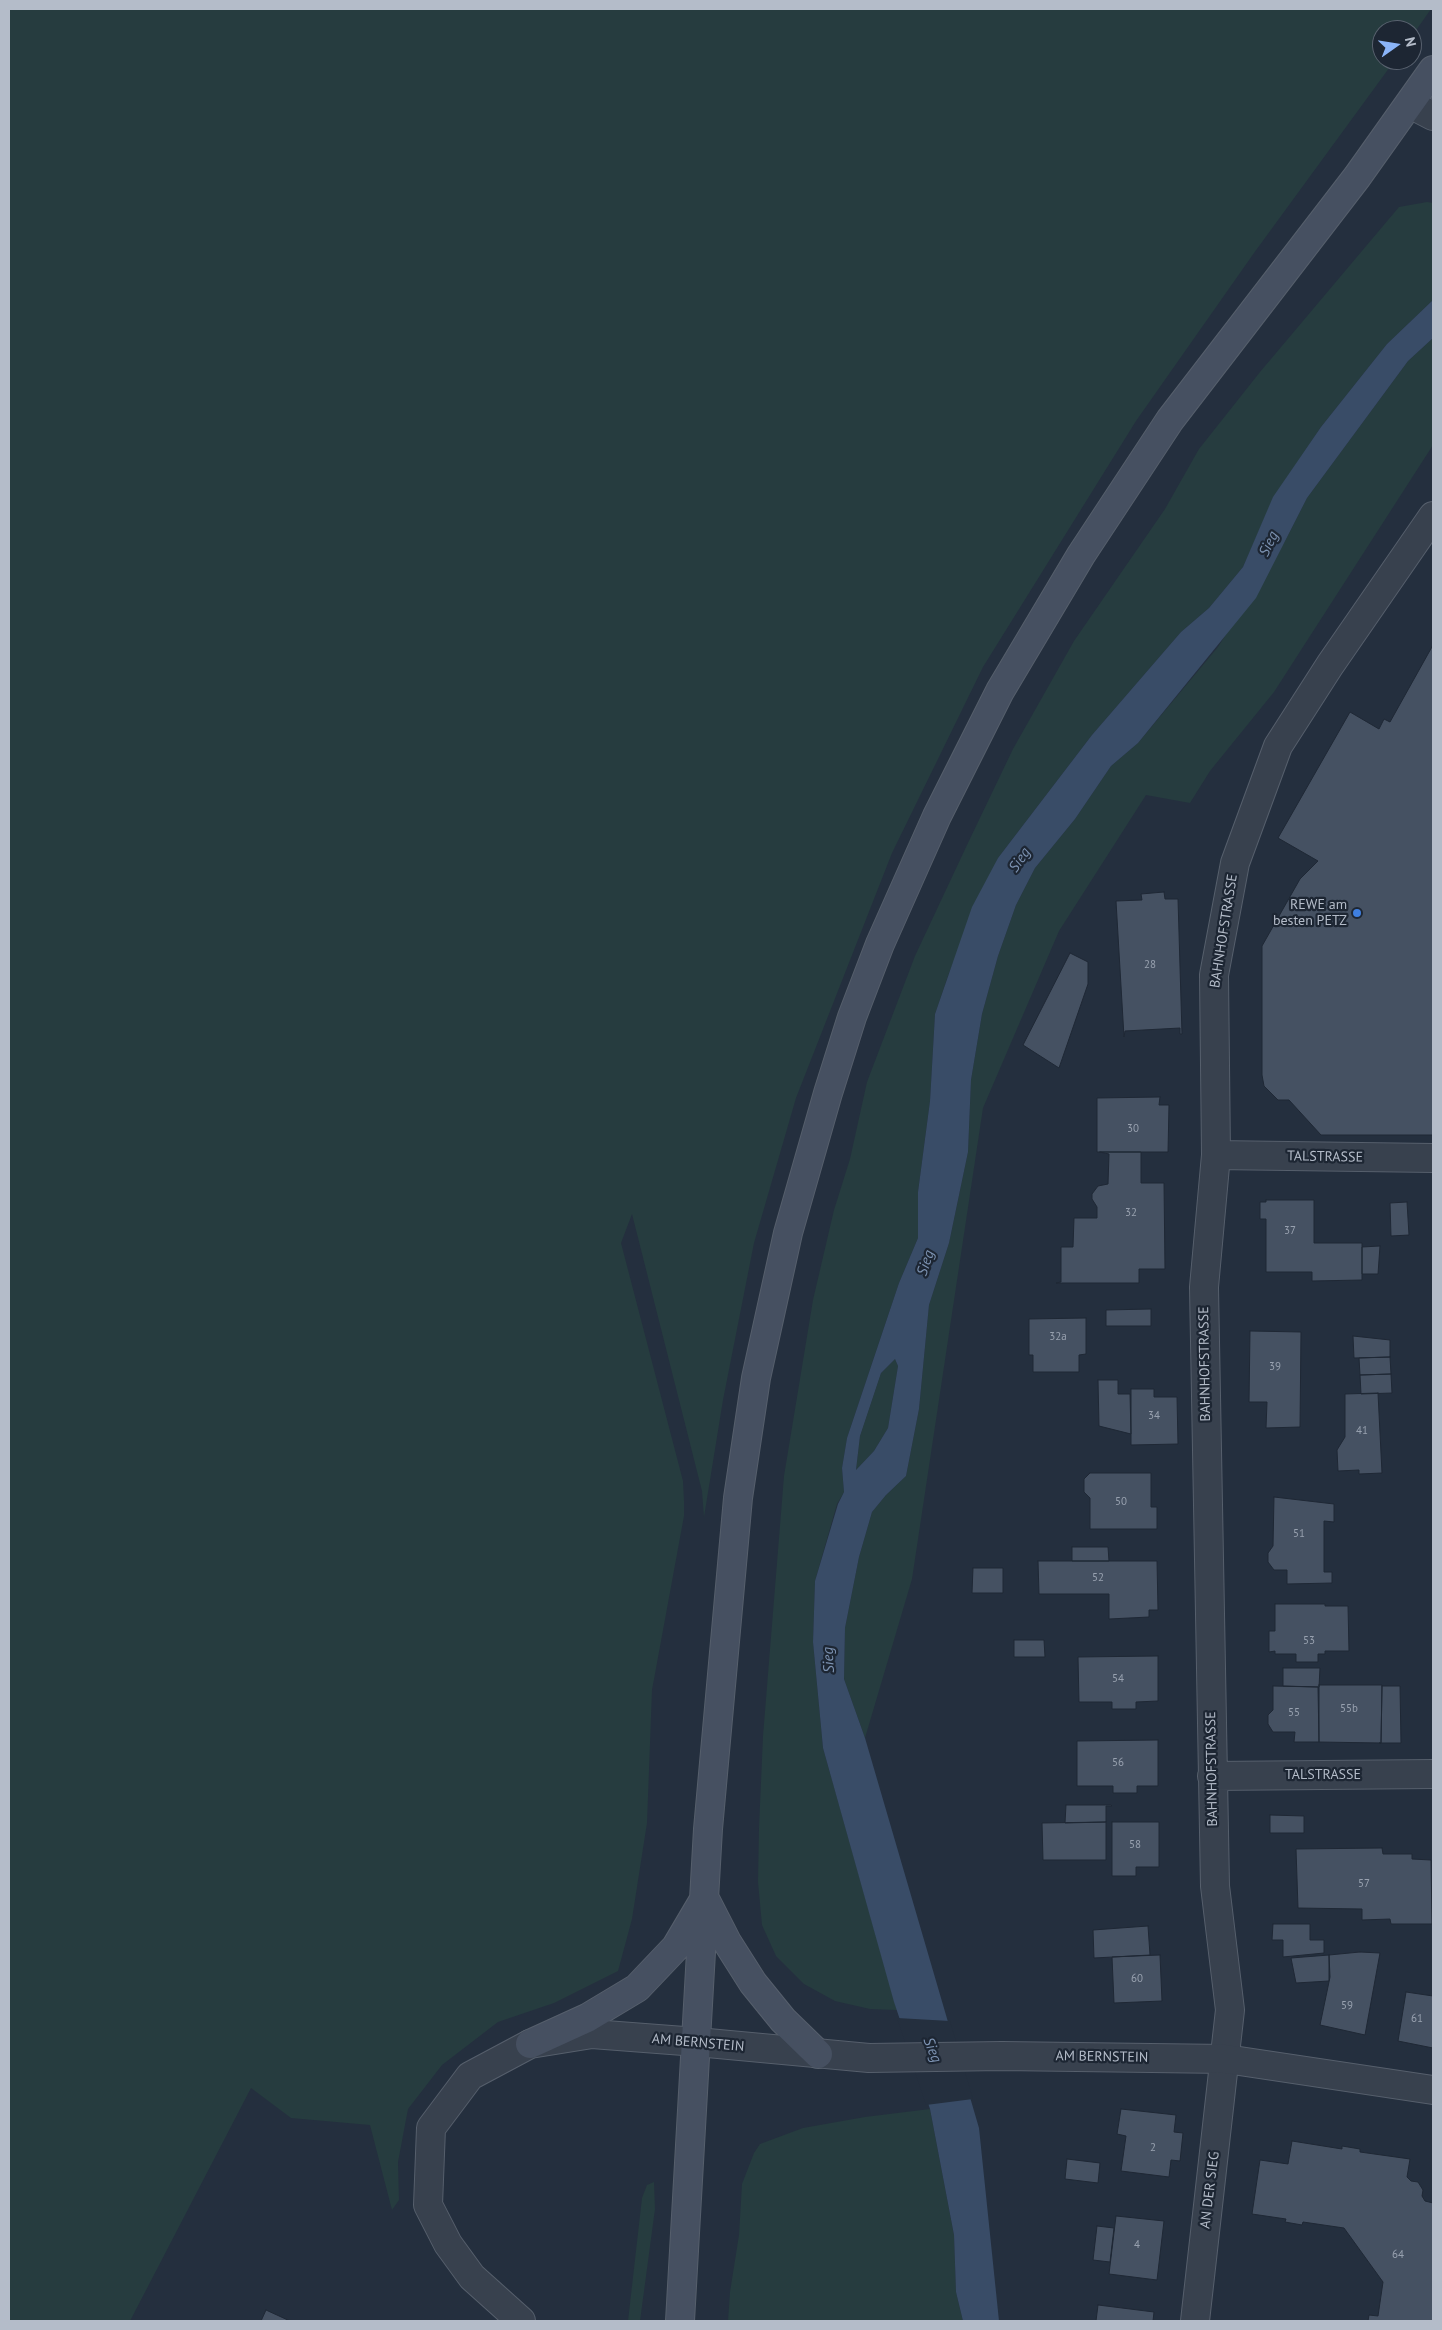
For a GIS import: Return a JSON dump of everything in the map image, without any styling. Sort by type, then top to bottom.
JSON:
[{"type":"main road","points":[[680,2321],[708,1829],[738,1498],[756,1378],[790,1224],[852,1017],[880,944],[937,816],[1000,691],[1081,555],[1170,420],[1357,177],[1422,110],[1433,70]]},
{"type":"main road","points":[[530,2044],[587,2018],[637,1988],[676,1947],[705,1898]]},
{"type":"main road","points":[[705,1898],[727,1942],[753,1983],[783,2020],[818,2054]]},
{"type":"street","name":"BAHNHOFSTRASSE","points":[[1226,2059],[1230,2010],[1215,1886],[1204,1287],[1216,1155],[1214,975],[1235,863],[1278,746],[1330,665],[1433,516]]},
{"type":"street","name":"TALSTRASSE","points":[[1216,1155],[1433,1158]]},
{"type":"street","name":"TALSTRASSE","points":[[1212,1776],[1433,1774]]},
{"type":"street","name":"AM BERNSTEIN","points":[[521,2321],[472,2277],[448,2244],[428,2204],[432,2128],[470,2076],[530,2044],[592,2034],[869,2058],[1002,2056],[1226,2059]]},
{"type":"street","points":[[1226,2059],[1433,2090]]},
{"type":"street","name":"AN DER SIEG","points":[[1195,2321],[1226,2059]]},
{"type":"green space","points":[[9,9],[1431,9],[1422,22],[1422,20],[1372,20],[1372,70],[1388,70],[1254,253],[1136,421],[983,667],[892,853],[796,1098],[754,1243],[723,1400],[704,1517],[702,1491],[632,1214],[621,1243],[683,1481],[684,1516],[652,1690],[647,1823],[632,1919],[618,1971],[554,2003],[498,2022],[442,2065],[408,2109],[398,2162],[399,2200],[392,2210],[370,2125],[291,2118],[251,2088],[130,2321],[9,2321]]},
{"type":"green space","points":[[1427,202],[1433,203],[1433,300],[1387,344],[1321,427],[1274,497],[1243,567],[1209,608],[1181,632],[1092,735],[998,858],[949,973],[935,1014],[930,1101],[918,1192],[918,1238],[899,1283],[847,1438],[842,1468],[844,1492],[837,1504],[815,1581],[813,1642],[823,1748],[897,2010],[870,2009],[835,2001],[804,1984],[776,1956],[762,1925],[758,1882],[759,1828],[763,1736],[784,1476],[813,1300],[834,1210],[850,1159],[867,1082],[915,956],[967,845],[1013,749],[1074,641],[1165,509],[1199,449],[1260,372],[1399,207]]},
{"type":"green space","points":[[1433,338],[1433,445],[1274,692],[1210,771],[1190,803],[1146,795],[1059,931],[983,1108],[912,1579],[865,1738],[844,1679],[845,1628],[859,1557],[872,1512],[906,1476],[919,1409],[929,1305],[949,1243],[968,1152],[971,1080],[982,1014],[998,956],[1016,905],[1035,868],[1075,819],[1111,766],[1138,743],[1218,647],[1285,541],[1307,498],[1408,361]]},
{"type":"green space","points":[[895,1359],[898,1366],[888,1428],[874,1451],[856,1470],[860,1436],[881,1373]]},
{"type":"green space","points":[[930,2109],[954,2235],[956,2292],[963,2321],[728,2321],[730,2292],[739,2235],[742,2184],[754,2153],[760,2144],[803,2128],[865,2117]]},
{"type":"green space","points":[[654,2182],[655,2209],[640,2321],[628,2321],[642,2198],[647,2185]]},
{"type":"water","name":"Sieg","points":[[1433,300],[1433,338],[1408,361],[1307,498],[1256,598],[1138,743],[1111,766],[1075,819],[1035,868],[1016,905],[998,956],[982,1014],[971,1080],[968,1152],[949,1243],[929,1305],[919,1409],[906,1476],[872,1512],[859,1557],[845,1628],[844,1679],[865,1738],[979,2128],[999,2321],[963,2321],[956,2292],[954,2235],[930,2109],[894,2002],[823,1748],[813,1642],[815,1581],[838,1504],[844,1492],[842,1468],[847,1438],[899,1283],[918,1238],[918,1192],[930,1101],[935,1014],[972,907],[998,858],[1092,735],[1181,632],[1209,608],[1243,567],[1273,497],[1321,427],[1387,344]],"holes":[[[895,1359],[898,1366],[888,1428],[874,1451],[856,1470],[860,1436],[881,1373]]]},
{"type":"pier","points":[[897,2018],[950,2021],[973,2099],[926,2105]]},
{"type":"building","name":"REWE am besten PETZ","points":[[1433,645],[1433,1135],[1321,1135],[1289,1100],[1278,1100],[1264,1086],[1262,1075],[1262,946],[1300,879],[1318,861],[1278,838],[1350,712],[1379,729],[1384,719],[1390,722]]},
{"type":"building","points":[[1164,892],[1165,899],[1178,899],[1182,1034],[1180,1034],[1180,1028],[1125,1031],[1124,1037],[1116,901],[1142,900],[1141,894]]},
{"type":"building","points":[[1070,953],[1088,962],[1088,984],[1059,1068],[1023,1045]]},
{"type":"building","points":[[1160,1097],[1159,1105],[1169,1105],[1168,1152],[1097,1152],[1097,1098]]},
{"type":"building","points":[[1100,1152],[1141,1152],[1141,1183],[1164,1183],[1165,1269],[1139,1269],[1139,1283],[1056,1283],[1061,1282],[1061,1247],[1073,1247],[1074,1218],[1097,1218],[1097,1207],[1092,1199],[1092,1194],[1098,1186],[1108,1184],[1109,1154]]},
{"type":"building","points":[[1266,1200],[1314,1200],[1314,1243],[1362,1243],[1362,1280],[1312,1281],[1312,1272],[1266,1272],[1266,1219],[1260,1219],[1260,1202],[1266,1202]]},
{"type":"building","points":[[1407,1202],[1409,1235],[1391,1236],[1390,1203]]},
{"type":"building","points":[[1380,1246],[1378,1274],[1362,1274],[1362,1247]]},
{"type":"building","points":[[1151,1309],[1151,1326],[1106,1326],[1106,1310]]},
{"type":"building","points":[[1086,1318],[1086,1354],[1079,1355],[1079,1372],[1033,1372],[1033,1355],[1029,1355],[1029,1319]]},
{"type":"building","points":[[1250,1331],[1301,1332],[1300,1427],[1266,1428],[1267,1402],[1249,1402]]},
{"type":"building","points":[[1353,1336],[1390,1340],[1390,1357],[1354,1358]]},
{"type":"building","points":[[1390,1357],[1391,1374],[1360,1375],[1359,1358]]},
{"type":"building","points":[[1391,1374],[1392,1393],[1361,1394],[1360,1375]]},
{"type":"building","points":[[1098,1380],[1118,1380],[1118,1394],[1130,1394],[1131,1434],[1099,1426]]},
{"type":"building","points":[[1131,1389],[1154,1389],[1154,1397],[1177,1397],[1178,1444],[1131,1445]]},
{"type":"building","points":[[1378,1393],[1382,1473],[1359,1474],[1359,1470],[1338,1471],[1337,1450],[1345,1437],[1345,1394]]},
{"type":"building","points":[[1090,1473],[1151,1473],[1151,1507],[1157,1507],[1157,1529],[1090,1529],[1090,1498],[1084,1492],[1084,1479]]},
{"type":"building","points":[[1274,1497],[1334,1504],[1334,1522],[1324,1521],[1324,1572],[1332,1572],[1332,1583],[1287,1584],[1287,1570],[1274,1570],[1268,1562],[1268,1553],[1273,1546]]},
{"type":"building","points":[[1072,1547],[1108,1547],[1109,1561],[1072,1561]]},
{"type":"building","points":[[1038,1561],[1157,1561],[1158,1610],[1149,1610],[1149,1617],[1109,1619],[1109,1594],[1039,1594]]},
{"type":"building","points":[[973,1568],[1003,1568],[1003,1593],[972,1593]]},
{"type":"building","points":[[1275,1604],[1348,1606],[1349,1651],[1325,1651],[1325,1654],[1318,1654],[1318,1662],[1296,1662],[1296,1654],[1275,1654],[1275,1651],[1269,1652],[1269,1631],[1275,1631]]},
{"type":"building","points":[[1014,1640],[1044,1640],[1045,1657],[1014,1657]]},
{"type":"building","points":[[1158,1656],[1158,1701],[1136,1702],[1136,1709],[1112,1709],[1112,1702],[1079,1702],[1078,1657]]},
{"type":"building","points":[[1283,1668],[1320,1668],[1319,1687],[1283,1686]]},
{"type":"building","points":[[1319,1685],[1382,1685],[1381,1743],[1319,1742]]},
{"type":"building","points":[[1273,1686],[1318,1687],[1319,1742],[1294,1742],[1295,1732],[1273,1732],[1268,1724],[1268,1715],[1273,1710]]},
{"type":"building","points":[[1382,1686],[1400,1686],[1401,1743],[1381,1743]]},
{"type":"building","points":[[1158,1740],[1158,1786],[1137,1786],[1137,1793],[1113,1793],[1113,1786],[1077,1786],[1077,1741]]},
{"type":"building","points":[[1066,1805],[1112,1806],[1106,1806],[1106,1822],[1065,1823]]},
{"type":"building","points":[[1270,1815],[1304,1816],[1304,1833],[1270,1833]]},
{"type":"building","points":[[1106,1822],[1106,1860],[1043,1860],[1042,1823]]},
{"type":"building","points":[[1112,1822],[1159,1822],[1159,1867],[1136,1867],[1136,1876],[1112,1876]]},
{"type":"building","points":[[1382,1848],[1383,1854],[1412,1854],[1412,1859],[1431,1860],[1432,1924],[1391,1924],[1390,1919],[1362,1920],[1362,1909],[1298,1908],[1296,1849]]},
{"type":"building","points":[[1273,1924],[1310,1924],[1310,1940],[1324,1940],[1324,1953],[1283,1957],[1283,1940],[1272,1940]]},
{"type":"building","points":[[1148,1926],[1150,1955],[1094,1958],[1093,1930]]},
{"type":"building","points":[[1360,1952],[1380,1953],[1365,2035],[1320,2025],[1330,1977],[1329,1955]]},
{"type":"building","points":[[1160,1955],[1162,2001],[1114,2003],[1112,1957]]},
{"type":"building","points":[[1329,1955],[1329,1981],[1296,1983],[1291,1958]]},
{"type":"building","points":[[1406,1992],[1433,1996],[1433,2048],[1398,2041]]},
{"type":"building","points":[[1121,2109],[1176,2115],[1174,2132],[1183,2133],[1180,2161],[1171,2160],[1169,2177],[1121,2171],[1126,2136],[1117,2134]]},
{"type":"building","points":[[1292,2141],[1342,2149],[1342,2146],[1360,2149],[1360,2152],[1410,2159],[1407,2177],[1411,2181],[1418,2182],[1423,2190],[1422,2196],[1425,2201],[1433,2203],[1433,2321],[1368,2321],[1369,2315],[1378,2316],[1383,2282],[1344,2228],[1303,2222],[1302,2225],[1285,2222],[1286,2219],[1252,2214],[1260,2160],[1288,2164]]},
{"type":"building","points":[[1067,2159],[1100,2163],[1098,2183],[1065,2179]]},
{"type":"building","points":[[1116,2216],[1164,2221],[1157,2280],[1109,2274]]},
{"type":"building","points":[[1097,2226],[1114,2228],[1110,2262],[1093,2260]]},
{"type":"building","points":[[1098,2305],[1154,2312],[1153,2321],[1096,2321]]},
{"type":"building","points":[[266,2310],[290,2321],[261,2321]]},
{"type":"place","name":"REWE am besten PETZ","points":[[1357,913]]}]
